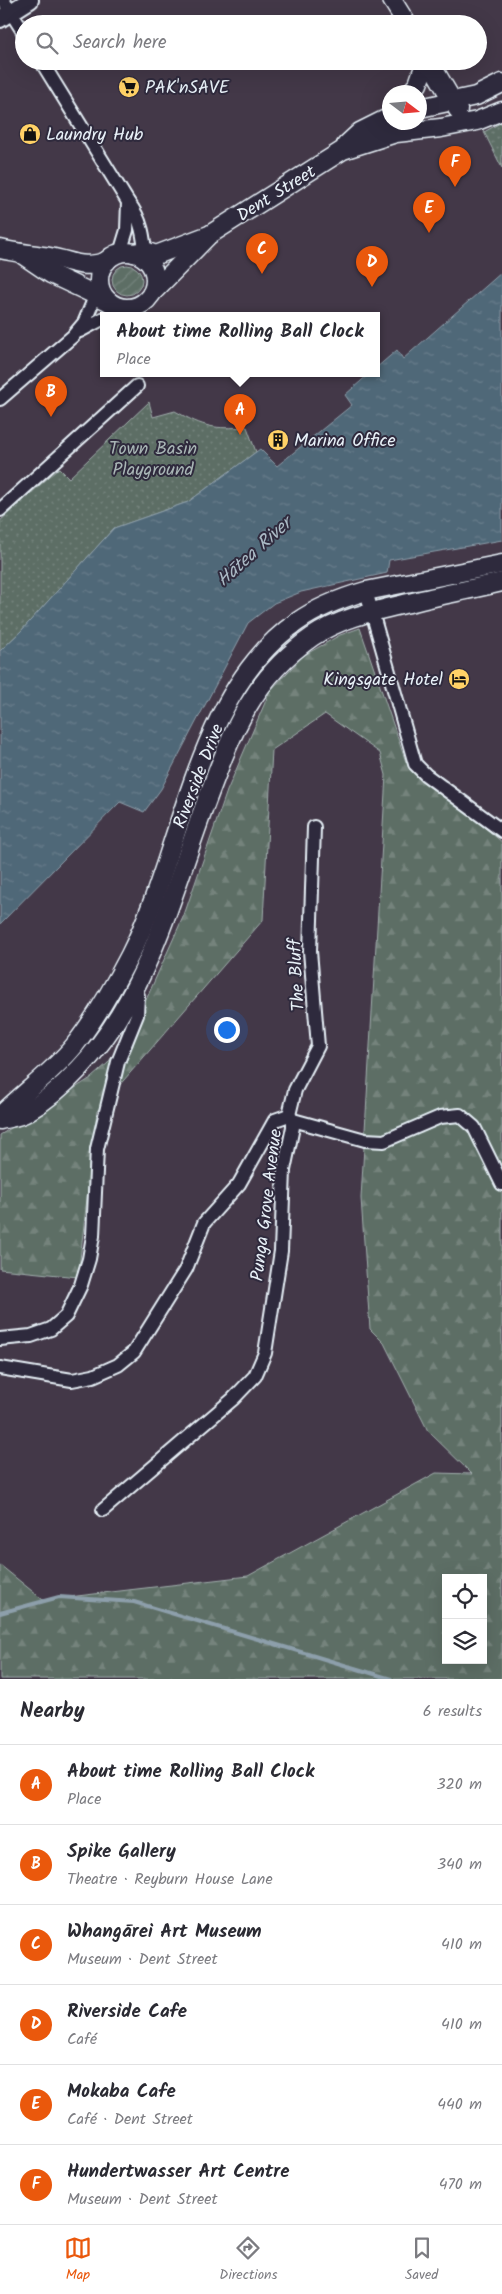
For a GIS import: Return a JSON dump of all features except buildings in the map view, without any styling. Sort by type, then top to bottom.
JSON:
[{"type":"main road","points":[[392,0],[401,15]]},
{"type":"main road","points":[[417,85],[423,70]]},
{"type":"main road","points":[[434,70],[465,124]]},
{"type":"main road","points":[[427,107],[476,96],[502,83]]},
{"type":"main road","name":"Dent Street","points":[[0,249],[90,266],[130,256],[156,255],[209,235],[343,150],[396,133],[465,124],[502,111]]},
{"type":"main road","name":"Dent Street","points":[[343,150],[351,139],[382,121]]},
{"type":"main road","name":"Dent Street","points":[[152,293],[209,235]]},
{"type":"main road","points":[[21,253],[51,274],[114,305],[129,308],[143,304],[152,293],[155,275],[130,256],[100,272],[103,299]]},
{"type":"main road","name":"Riverside Drive","points":[[0,1116],[44,1077],[74,1046],[93,1020],[120,974],[142,928],[208,745],[237,686],[252,664],[268,646],[298,621],[326,606],[366,591],[502,564]]},
{"type":"main road","name":"Riverside Drive","points":[[0,1120],[25,1113],[65,1084],[110,1032],[136,988],[159,933],[225,751],[252,697],[267,676],[284,659],[313,636],[338,623],[371,612],[502,582]]},
{"type":"street","points":[[15,22],[5,10],[30,0]]},
{"type":"street","points":[[47,70],[139,219],[130,256]]},
{"type":"street","points":[[128,202],[127,230],[130,256]]},
{"type":"street","points":[[0,399],[73,336],[103,299]]},
{"type":"street","points":[[73,336],[100,320]]},
{"type":"street","points":[[0,510],[136,386]]},
{"type":"street","points":[[366,591],[415,764],[502,831]]},
{"type":"street","name":"The Bluff","points":[[291,1117],[294,1090],[318,1046],[310,951],[314,827]]},
{"type":"street","points":[[0,1340],[31,1336],[51,1329],[66,1316],[81,1285],[89,1260],[93,1236],[97,1149],[118,1062],[137,1015],[136,988],[120,974]]},
{"type":"street","points":[[291,1117],[365,1140],[384,1141],[440,1117],[460,1115],[474,1127],[502,1184]]},
{"type":"street","name":"Punga Grove Avenue","points":[[0,1368],[72,1380],[93,1376],[124,1361],[134,1352],[173,1293],[186,1269],[204,1223],[239,1184],[275,1120],[291,1117],[293,1127],[284,1170],[281,1250],[265,1354],[255,1376],[233,1399],[103,1510]]},
{"type":"green space","points":[[502,122],[502,168],[484,132]]},
{"type":"green space","points":[[127,265],[138,269],[142,280],[138,291],[127,295],[116,291],[112,280],[116,269]]},
{"type":"green space","name":"Town Basin Playground","points":[[149,402],[153,417],[175,411],[194,421],[210,426],[226,428],[247,427],[256,452],[188,502],[114,528],[21,631],[0,651],[0,521],[59,468],[69,478]]},
{"type":"green space","points":[[360,628],[406,762],[502,842],[502,1679],[0,1679],[0,1565],[43,1600],[248,1576],[436,1473],[472,1474],[428,1431],[384,1343],[370,1329],[361,1198],[386,775],[380,753],[325,714],[272,750],[263,920],[97,1111],[78,1277],[0,1269],[0,1135],[91,1078],[108,1063],[141,1011],[184,915],[227,791],[270,691],[303,656],[340,635]]},
{"type":"water","name":"Hātea River","points":[[502,272],[502,540],[389,560],[387,573],[301,592],[274,603],[248,623],[161,789],[144,812],[120,802],[0,924],[0,651],[21,631],[114,528],[188,502],[260,449],[277,466],[352,405],[345,395],[366,377],[380,377],[380,365],[397,350],[403,359]]},
{"type":"waterway","points":[[0,1613],[59,1597],[134,1602],[391,1679]]},
{"type":"place","name":"PAK'nSAVE","points":[[129,87]]},
{"type":"place","name":"Laundry Hub","points":[[30,134]]},
{"type":"place","name":"Hundertwasser Art Centre","points":[[455,187]]},
{"type":"place","name":"Mokaba Cafe","points":[[429,233]]},
{"type":"place","name":"Whangārei Art Museum","points":[[262,274]]},
{"type":"place","name":"Riverside Cafe","points":[[372,287]]},
{"type":"place","name":"Spike Gallery","points":[[51,417]]},
{"type":"place","name":"About time Rolling Ball Clock","points":[[240,435]]},
{"type":"place","name":"Marina Office","points":[[278,440]]},
{"type":"place","name":"Kingsgate Hotel","points":[[459,679]]}]
